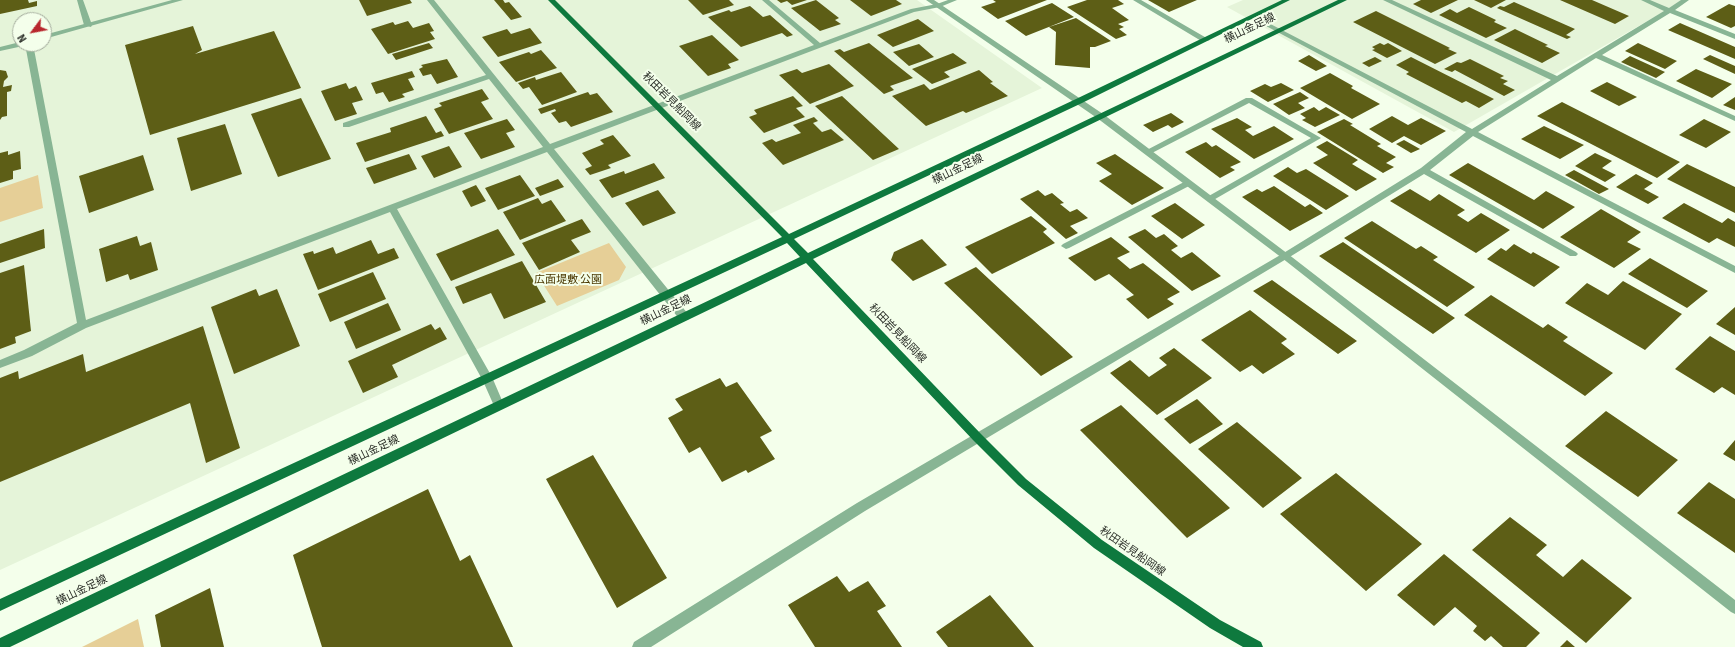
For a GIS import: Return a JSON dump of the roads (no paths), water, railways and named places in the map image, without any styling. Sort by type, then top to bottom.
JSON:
[{"type":"main road","name":"秋田岩見船岡線","points":[[551,0],[788,238],[977,437],[1022,482],[1098,544],[1209,620],[1256,647]]},
{"type":"main road","name":"横山金足線","points":[[0,605],[667,296],[1080,101],[1287,0]]},
{"type":"main road","name":"横山金足線","points":[[0,645],[1344,0]]},
{"type":"street","points":[[80,0],[88,25]]},
{"type":"street","points":[[52,35],[180,0]]},
{"type":"street","points":[[430,0],[684,317]]},
{"type":"street","points":[[765,0],[820,46]]},
{"type":"street","points":[[929,0],[1100,116],[1285,256],[1735,608]]},
{"type":"street","points":[[0,364],[28,353],[82,325],[913,10],[938,6],[954,0]]},
{"type":"street","points":[[1136,0],[1206,40]]},
{"type":"street","points":[[1386,0],[1556,79]]},
{"type":"street","points":[[1644,0],[1735,36]]},
{"type":"street","points":[[639,647],[861,507],[1285,256],[1424,170],[1472,132],[1686,0]]},
{"type":"street","points":[[1253,17],[1735,270]]},
{"type":"street","points":[[0,49],[12,46]]},
{"type":"street","points":[[31,52],[82,325]]},
{"type":"street","points":[[1597,56],[1735,120]]},
{"type":"street","points":[[346,125],[491,76]]},
{"type":"street","points":[[1147,152],[1249,100],[1317,138],[1210,199]]},
{"type":"street","points":[[1424,170],[1573,254]]},
{"type":"street","points":[[1066,246],[1188,183]]},
{"type":"street","points":[[392,208],[488,380],[499,405]]},
{"type":"park label","name":"広面堤敷 公園","points":[[568,281]]}]
